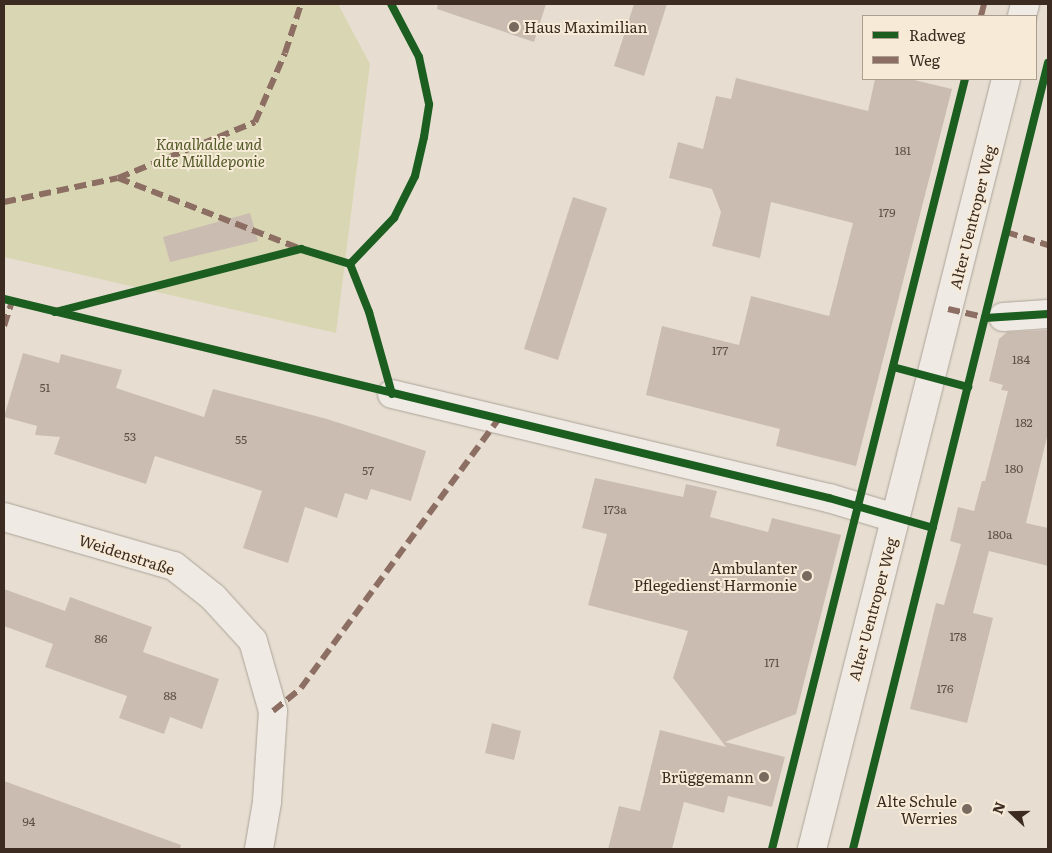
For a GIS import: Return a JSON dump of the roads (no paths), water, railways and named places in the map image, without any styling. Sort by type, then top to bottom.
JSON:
[{"type":"street","name":"Alter Uentroper Weg","points":[[812,849],[1006,80]]},
{"type":"street","points":[[1003,317],[1048,314]]},
{"type":"street","points":[[392,394],[830,498],[895,518]]},
{"type":"street","name":"Weidenstraße","points":[[4,517],[174,566],[213,598],[253,641],[273,711],[267,802],[260,849]]},
{"type":"place","name":"Haus Maximilian","points":[[514,27]]},
{"type":"place","name":"Ambulanter Pflegedienst Harmonie","points":[[807,576]]},
{"type":"place","name":"Brüggemann","points":[[764,777]]},
{"type":"place","name":"Alte Schule Werries","points":[[967,809]]},
{"type":"park label","name":"Kanalhalde und alte Mülldeponie","points":[[209,152]]}]
